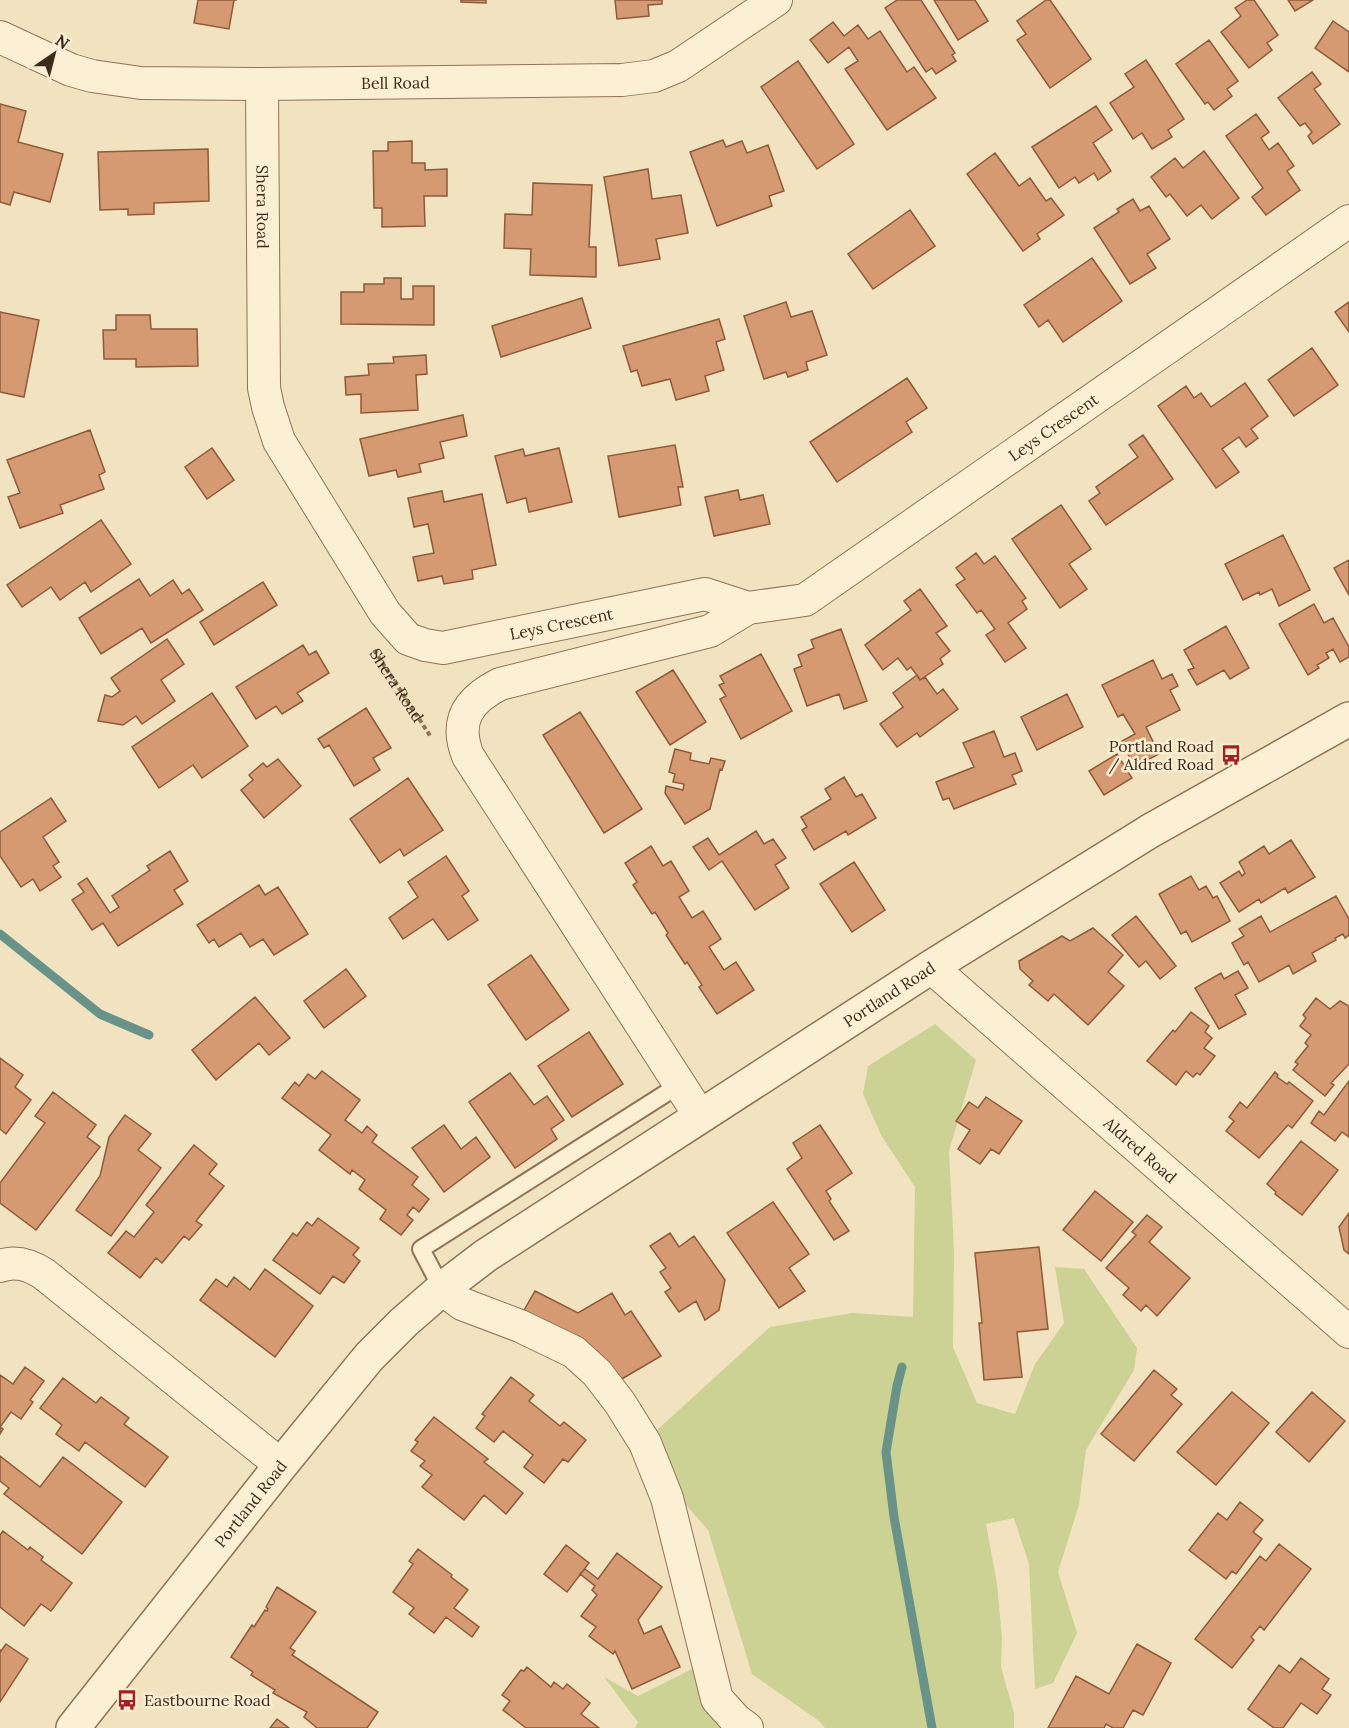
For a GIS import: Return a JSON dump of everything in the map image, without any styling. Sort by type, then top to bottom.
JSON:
[{"type":"street","name":"Bell Road","points":[[0,37],[61,65],[92,76],[141,84],[622,80],[654,76],[678,66],[776,0]]},
{"type":"street","name":"Shera Road","points":[[262,84],[264,388],[268,406],[279,441],[288,458],[385,613]]},
{"type":"street","name":"Leys Crescent","points":[[468,756],[462,743],[462,725],[471,706],[489,690],[500,684],[710,631],[748,608],[805,600],[1349,221]]},
{"type":"street","name":"Leys Crescent","points":[[385,613],[408,639],[443,648],[705,594],[748,608]]},
{"type":"street","name":"Portland Road","points":[[73,1728],[369,1357],[442,1289],[485,1256],[931,968],[1150,831],[1349,719]]},
{"type":"street","points":[[468,756],[700,1116]]},
{"type":"street","name":"Aldred Road","points":[[931,968],[1349,1332]]},
{"type":"street","points":[[0,1266],[15,1263],[27,1265],[44,1274],[281,1465]]},
{"type":"street","points":[[442,1289],[462,1304],[520,1326],[574,1353],[597,1373],[620,1403],[645,1443],[668,1498],[717,1699],[736,1720],[747,1728]]},
{"type":"lane","points":[[442,1289],[421,1249],[679,1085]]},
{"type":"path","name":"Shera Road","points":[[385,613],[369,644],[442,753],[468,756]]},
{"type":"green space","points":[[935,1024],[976,1060],[949,1151],[954,1250],[953,1347],[977,1403],[1015,1414],[1035,1364],[1064,1323],[1055,1267],[1084,1269],[1137,1348],[1134,1370],[1086,1450],[1079,1505],[1058,1572],[1077,1633],[1053,1683],[1035,1689],[1029,1564],[1014,1518],[986,1524],[997,1584],[1002,1638],[1001,1667],[1014,1713],[1014,1728],[825,1728],[819,1721],[752,1674],[708,1530],[681,1499],[656,1431],[770,1327],[852,1313],[913,1317],[915,1187],[881,1135],[863,1094],[868,1066]]},
{"type":"green space","points":[[692,1669],[721,1728],[635,1728],[638,1722],[604,1677],[638,1696]]},
{"type":"building","points":[[198,0],[234,0],[229,29],[194,23]]},
{"type":"building","points":[[461,0],[486,0],[486,3],[461,2]]},
{"type":"building","points":[[615,0],[662,0],[662,4],[648,5],[649,16],[617,19]]},
{"type":"building","points":[[897,0],[921,0],[955,53],[952,55],[956,61],[936,74],[932,68],[926,72],[885,8]]},
{"type":"building","points":[[934,0],[975,0],[988,21],[958,40]]},
{"type":"building","points":[[1046,0],[1050,0],[1091,59],[1050,88],[1017,40],[1026,34],[1017,21]]},
{"type":"building","points":[[1247,0],[1254,0],[1278,35],[1267,43],[1272,50],[1249,68],[1221,32],[1241,16],[1235,8]]},
{"type":"building","points":[[1288,0],[1313,0],[1295,11]]},
{"type":"building","points":[[1333,21],[1349,32],[1349,72],[1315,48]]},
{"type":"building","points":[[833,22],[844,36],[858,25],[868,39],[880,31],[907,72],[914,67],[936,98],[887,130],[845,69],[858,61],[849,47],[828,63],[810,40]]},
{"type":"building","points":[[1209,40],[1238,81],[1227,89],[1232,96],[1214,110],[1208,102],[1205,104],[1176,64]]},
{"type":"building","points":[[1146,60],[1184,119],[1168,130],[1172,137],[1152,149],[1142,133],[1133,139],[1110,103],[1134,87],[1125,74]]},
{"type":"building","points":[[798,61],[854,144],[817,169],[761,87]]},
{"type":"building","points":[[1312,72],[1321,84],[1314,89],[1340,124],[1313,144],[1308,136],[1312,132],[1305,123],[1300,126],[1278,98]]},
{"type":"building","points":[[0,104],[26,111],[18,142],[63,154],[50,202],[14,192],[10,205],[0,202]]},
{"type":"building","points":[[1096,106],[1112,130],[1093,143],[1111,171],[1098,180],[1094,173],[1079,183],[1075,177],[1059,188],[1032,147]]},
{"type":"building","points":[[1256,114],[1269,132],[1261,138],[1269,150],[1278,143],[1294,166],[1287,171],[1300,190],[1266,215],[1252,197],[1263,188],[1226,136]]},
{"type":"building","points":[[723,140],[726,147],[742,141],[747,153],[768,145],[784,191],[769,196],[772,206],[717,226],[690,152]]},
{"type":"building","points":[[412,141],[412,163],[425,163],[425,170],[447,169],[447,196],[424,196],[425,226],[382,227],[382,208],[374,208],[373,151],[388,151],[388,142]]},
{"type":"building","points":[[208,149],[209,201],[154,203],[154,214],[128,215],[128,209],[100,210],[98,152]]},
{"type":"building","points":[[1204,151],[1239,198],[1212,219],[1201,205],[1187,216],[1170,194],[1166,197],[1151,177],[1175,158],[1183,168]]},
{"type":"building","points":[[995,153],[1019,186],[1030,178],[1046,201],[1051,198],[1064,215],[1037,234],[1040,239],[1023,251],[967,174]]},
{"type":"building","points":[[648,169],[652,199],[681,195],[688,233],[656,239],[660,259],[619,266],[604,177]]},
{"type":"building","points":[[533,183],[592,185],[589,247],[596,247],[596,277],[530,275],[531,249],[504,248],[505,214],[532,215]]},
{"type":"building","points":[[1133,199],[1140,211],[1149,206],[1170,239],[1147,254],[1156,268],[1130,284],[1094,228],[1119,212],[1117,209]]},
{"type":"building","points":[[910,210],[935,246],[873,289],[848,254]]},
{"type":"building","points":[[1092,258],[1122,301],[1063,342],[1048,320],[1039,327],[1024,305]]},
{"type":"building","points":[[384,278],[401,278],[401,299],[413,299],[413,286],[434,286],[434,325],[341,324],[341,292],[364,292],[364,284],[384,284]]},
{"type":"building","points":[[582,298],[591,328],[501,357],[492,326]]},
{"type":"building","points":[[786,302],[791,317],[812,311],[827,355],[806,362],[808,370],[788,377],[786,372],[764,379],[744,316]]},
{"type":"building","points":[[1349,302],[1349,332],[1335,312]]},
{"type":"building","points":[[0,312],[39,320],[24,397],[0,392]]},
{"type":"building","points":[[116,315],[150,315],[151,329],[197,329],[198,366],[136,367],[136,359],[104,359],[103,330],[116,330]]},
{"type":"building","points":[[719,319],[725,339],[716,342],[724,370],[705,376],[709,391],[676,400],[670,379],[642,386],[637,370],[631,372],[623,346]]},
{"type":"building","points":[[1312,348],[1338,385],[1294,416],[1268,380]]},
{"type":"building","points":[[426,355],[427,374],[416,375],[418,410],[361,413],[361,394],[346,395],[345,377],[369,375],[368,364],[394,363],[393,357]]},
{"type":"building","points":[[907,378],[927,408],[906,422],[912,432],[837,482],[810,442]]},
{"type":"building","points":[[1245,383],[1268,416],[1251,429],[1258,438],[1246,447],[1239,437],[1222,449],[1239,472],[1216,488],[1158,406],[1186,386],[1194,398],[1201,393],[1211,407]]},
{"type":"building","points":[[463,415],[467,436],[440,442],[444,458],[419,464],[421,472],[398,477],[396,470],[369,476],[360,439]]},
{"type":"building","points":[[90,430],[105,472],[99,475],[104,489],[60,505],[63,513],[20,528],[8,497],[20,493],[7,460]]},
{"type":"building","points":[[1143,435],[1173,479],[1106,525],[1089,501],[1100,493],[1096,487],[1138,457],[1129,445]]},
{"type":"building","points":[[675,445],[683,487],[678,487],[681,505],[619,517],[608,456]]},
{"type":"building","points":[[212,448],[234,480],[207,499],[185,467]]},
{"type":"building","points":[[559,448],[572,502],[529,512],[526,498],[507,503],[495,456],[523,449],[525,456]]},
{"type":"building","points":[[738,490],[740,500],[763,495],[770,524],[714,536],[705,497]]},
{"type":"building","points":[[442,491],[444,502],[482,494],[496,565],[472,570],[473,579],[444,584],[442,576],[418,581],[413,557],[434,553],[428,524],[414,527],[408,498]]},
{"type":"building","points":[[1061,505],[1091,549],[1069,564],[1087,589],[1060,608],[1012,539]]},
{"type":"building","points":[[101,520],[131,564],[91,592],[85,582],[60,600],[51,587],[22,607],[7,585]]},
{"type":"building","points":[[1283,535],[1310,590],[1279,606],[1272,589],[1260,595],[1259,592],[1243,600],[1225,564]]},
{"type":"building","points":[[976,553],[984,564],[995,556],[1026,598],[1022,601],[1027,609],[1008,623],[1026,648],[1005,662],[986,635],[995,629],[981,610],[977,613],[956,585],[965,579],[956,568]]},
{"type":"building","points":[[1349,560],[1349,595],[1334,568]]},
{"type":"building","points":[[139,579],[150,596],[173,580],[182,594],[189,589],[203,610],[151,643],[142,628],[101,654],[79,618]]},
{"type":"building","points":[[263,582],[277,605],[214,645],[200,622]]},
{"type":"building","points":[[920,589],[947,626],[936,633],[950,651],[940,659],[943,664],[920,680],[911,667],[907,670],[898,658],[883,670],[865,645],[911,610],[904,601]]},
{"type":"building","points":[[1314,604],[1324,623],[1333,618],[1349,647],[1349,657],[1340,662],[1333,649],[1326,653],[1329,658],[1317,665],[1319,668],[1308,675],[1279,624]]},
{"type":"building","points":[[1226,626],[1249,668],[1230,679],[1224,670],[1197,685],[1188,670],[1194,668],[1184,650]]},
{"type":"building","points":[[841,629],[867,701],[844,709],[839,694],[807,706],[794,669],[802,666],[798,655],[814,648],[811,640]]},
{"type":"building","points":[[167,639],[184,664],[161,680],[175,701],[142,724],[136,716],[123,725],[98,721],[105,695],[112,697],[120,691],[111,678]]},
{"type":"building","points":[[303,645],[309,655],[316,651],[329,673],[297,693],[303,701],[282,714],[276,706],[256,719],[236,687]]},
{"type":"building","points":[[761,654],[792,711],[741,739],[720,699],[726,696],[719,685],[724,683],[720,676]]},
{"type":"building","points":[[1153,660],[1162,679],[1172,674],[1178,686],[1170,690],[1180,710],[1146,727],[1159,754],[1134,767],[1122,741],[1135,734],[1123,714],[1118,717],[1102,685]]},
{"type":"building","points":[[673,670],[706,722],[670,745],[636,692]]},
{"type":"building","points":[[917,675],[920,680],[925,677],[937,694],[943,689],[958,709],[920,737],[917,733],[897,747],[880,724],[903,707],[893,693]]},
{"type":"building","points":[[212,693],[248,746],[202,778],[193,765],[159,788],[132,747]]},
{"type":"building","points":[[1067,694],[1083,727],[1037,750],[1021,717]]},
{"type":"building","points":[[366,708],[391,748],[373,758],[380,770],[354,786],[329,745],[324,748],[318,739]]},
{"type":"building","points":[[580,712],[642,809],[604,833],[543,735]]},
{"type":"building","points":[[994,731],[1004,757],[1015,753],[1022,771],[1012,775],[1016,784],[954,809],[949,798],[943,800],[936,782],[974,767],[963,743]]},
{"type":"building","points":[[675,749],[691,753],[690,760],[709,764],[711,758],[725,761],[722,770],[720,769],[710,809],[685,824],[665,793],[666,786],[683,790],[684,784],[673,782],[675,774],[669,772]]},
{"type":"building","points":[[1117,754],[1132,778],[1104,795],[1089,771]]},
{"type":"building","points":[[278,759],[301,786],[264,818],[241,790],[253,780],[249,775],[263,763],[267,767]]},
{"type":"building","points":[[844,777],[856,797],[862,794],[876,818],[848,835],[846,831],[814,850],[802,830],[807,827],[801,817],[831,799],[825,789]]},
{"type":"building","points":[[408,778],[443,830],[404,856],[400,849],[380,863],[350,819]]},
{"type":"building","points":[[51,798],[66,821],[43,837],[59,862],[53,866],[61,877],[40,891],[33,879],[21,887],[0,856],[0,832]]},
{"type":"building","points":[[756,831],[764,844],[773,839],[786,858],[775,865],[789,888],[755,910],[722,861],[709,870],[693,847],[708,838],[719,855]]},
{"type":"building","points":[[1291,840],[1315,877],[1288,893],[1285,888],[1261,903],[1259,899],[1239,912],[1220,883],[1239,871],[1242,876],[1245,873],[1239,862],[1264,846],[1269,854]]},
{"type":"building","points":[[651,846],[663,866],[671,861],[689,891],[679,897],[692,918],[703,911],[721,939],[709,947],[724,970],[736,962],[754,990],[717,1014],[699,987],[702,985],[666,935],[668,933],[655,912],[652,914],[633,885],[637,882],[625,863]]},
{"type":"building","points":[[170,851],[188,881],[174,890],[183,904],[118,946],[103,923],[92,930],[72,900],[84,892],[78,884],[87,878],[110,913],[119,907],[112,896],[150,870],[147,866]]},
{"type":"building","points":[[446,856],[469,891],[462,896],[478,920],[448,940],[433,919],[403,939],[389,918],[418,897],[408,882]]},
{"type":"building","points":[[854,862],[885,910],[852,932],[820,884]]},
{"type":"building","points":[[1191,876],[1199,890],[1206,886],[1213,898],[1217,896],[1230,921],[1192,942],[1186,931],[1181,934],[1159,894]]},
{"type":"building","points":[[259,885],[265,895],[278,887],[308,934],[274,955],[263,939],[250,947],[241,933],[219,947],[214,939],[209,943],[197,925]]},
{"type":"building","points":[[1336,896],[1349,919],[1349,935],[1345,938],[1343,934],[1312,953],[1316,961],[1293,974],[1289,965],[1259,982],[1248,962],[1244,965],[1232,943],[1244,936],[1239,929],[1261,916],[1270,932]]},
{"type":"building","points":[[1136,916],[1176,966],[1160,979],[1146,961],[1139,967],[1112,935]]},
{"type":"building","points":[[1093,928],[1123,955],[1108,972],[1124,986],[1088,1025],[1054,994],[1048,1001],[1029,985],[1033,981],[1020,969],[1019,961],[1062,936],[1070,941]]},
{"type":"building","points":[[531,955],[569,1010],[526,1040],[488,985]]},
{"type":"building","points":[[346,969],[366,996],[324,1028],[304,1001]]},
{"type":"building","points":[[1238,971],[1248,988],[1235,995],[1246,1014],[1219,1029],[1195,988],[1221,973],[1224,979]]},
{"type":"building","points":[[255,997],[290,1038],[269,1055],[259,1043],[216,1080],[192,1050]]},
{"type":"building","points":[[1316,998],[1330,1009],[1340,1001],[1349,1006],[1349,1064],[1331,1083],[1334,1085],[1325,1096],[1293,1070],[1298,1064],[1295,1062],[1308,1046],[1305,1043],[1311,1035],[1300,1026],[1306,1018],[1303,1015]]},
{"type":"building","points":[[1191,1012],[1209,1026],[1205,1032],[1212,1038],[1204,1048],[1215,1056],[1200,1075],[1197,1073],[1193,1077],[1186,1071],[1176,1085],[1147,1061]]},
{"type":"building","points":[[589,1032],[623,1084],[572,1117],[538,1066]]},
{"type":"building","points":[[0,1058],[23,1075],[15,1087],[31,1100],[6,1134],[0,1129]]},
{"type":"building","points":[[322,1071],[360,1100],[345,1120],[362,1133],[367,1126],[377,1135],[372,1142],[418,1177],[412,1185],[429,1199],[419,1212],[413,1207],[407,1215],[413,1220],[401,1235],[380,1219],[386,1210],[359,1189],[365,1180],[352,1170],[350,1174],[319,1150],[331,1135],[282,1098],[295,1082],[299,1086],[308,1074],[315,1079]]},
{"type":"building","points":[[1275,1072],[1277,1077],[1287,1084],[1289,1082],[1313,1101],[1292,1128],[1288,1125],[1259,1158],[1226,1131],[1234,1121],[1229,1117],[1240,1102],[1247,1108]]},
{"type":"building","points":[[510,1073],[534,1105],[547,1096],[564,1120],[551,1129],[557,1139],[515,1168],[469,1102]]},
{"type":"building","points":[[1349,1081],[1349,1137],[1342,1132],[1335,1141],[1311,1123],[1319,1111],[1324,1115]]},
{"type":"building","points":[[53,1092],[96,1125],[87,1137],[100,1147],[36,1230],[0,1203],[0,1183],[45,1123],[35,1116]]},
{"type":"building","points":[[986,1097],[1022,1121],[999,1154],[991,1149],[980,1164],[958,1149],[970,1130],[956,1121],[969,1102],[978,1108]]},
{"type":"building","points":[[125,1115],[151,1134],[138,1150],[161,1168],[111,1236],[76,1210],[100,1176],[109,1137]]},
{"type":"building","points":[[444,1125],[461,1149],[476,1137],[490,1157],[444,1192],[412,1148]]},
{"type":"building","points":[[820,1125],[852,1173],[826,1191],[831,1199],[829,1201],[849,1231],[834,1240],[787,1169],[802,1158],[793,1143]]},
{"type":"building","points":[[1301,1141],[1338,1170],[1302,1215],[1275,1194],[1276,1192],[1267,1184]]},
{"type":"building","points":[[194,1145],[217,1164],[209,1174],[224,1186],[196,1221],[202,1225],[189,1240],[184,1236],[162,1263],[156,1258],[140,1278],[108,1253],[126,1231],[134,1237],[154,1212],[146,1205]]},
{"type":"building","points":[[1095,1191],[1133,1222],[1101,1261],[1063,1230]]},
{"type":"building","points":[[773,1202],[809,1254],[789,1268],[805,1291],[779,1308],[727,1233]]},
{"type":"building","points":[[1349,1213],[1349,1254],[1344,1250],[1339,1227]]},
{"type":"building","points":[[1147,1215],[1162,1227],[1149,1242],[1190,1278],[1157,1316],[1146,1305],[1141,1311],[1123,1295],[1129,1288],[1106,1268],[1136,1235],[1132,1232]]},
{"type":"building","points":[[318,1218],[359,1248],[353,1255],[360,1261],[344,1283],[333,1276],[320,1294],[273,1260],[293,1233],[297,1236],[307,1222],[312,1226]]},
{"type":"building","points":[[670,1233],[679,1247],[694,1236],[725,1280],[719,1310],[705,1320],[696,1301],[679,1312],[665,1292],[671,1288],[660,1272],[666,1268],[650,1246]]},
{"type":"building","points":[[1039,1247],[1048,1329],[1017,1332],[1022,1377],[984,1380],[979,1323],[982,1323],[975,1253]]},
{"type":"building","points":[[265,1269],[313,1306],[275,1357],[200,1300],[216,1279],[227,1287],[234,1277],[250,1290]]},
{"type":"building","points":[[535,1291],[578,1313],[612,1293],[625,1315],[631,1311],[661,1356],[620,1380],[523,1312]]},
{"type":"building","points":[[25,1367],[44,1381],[30,1400],[33,1402],[21,1419],[11,1412],[0,1427],[0,1375],[13,1384]]},
{"type":"building","points":[[1154,1370],[1177,1389],[1171,1395],[1182,1404],[1134,1461],[1101,1434]]},
{"type":"building","points":[[511,1377],[534,1395],[529,1401],[560,1426],[564,1422],[586,1440],[568,1462],[563,1459],[544,1483],[524,1467],[533,1455],[503,1431],[494,1442],[476,1428],[485,1416],[482,1414]]},
{"type":"building","points":[[63,1378],[96,1403],[101,1397],[129,1418],[124,1424],[168,1457],[145,1487],[85,1442],[79,1451],[56,1434],[62,1425],[40,1408]]},
{"type":"building","points":[[1232,1392],[1269,1423],[1216,1485],[1177,1452]]},
{"type":"building","points":[[1312,1392],[1345,1421],[1309,1462],[1276,1432]]},
{"type":"building","points":[[434,1417],[488,1459],[484,1462],[523,1493],[506,1514],[484,1495],[464,1520],[422,1487],[432,1475],[420,1466],[425,1461],[411,1451],[418,1442],[415,1440]]},
{"type":"building","points":[[0,1456],[40,1487],[63,1457],[122,1502],[82,1554],[4,1494],[9,1488],[0,1481]]},
{"type":"building","points":[[1240,1502],[1263,1520],[1253,1532],[1262,1539],[1236,1574],[1232,1571],[1226,1579],[1189,1550],[1218,1513],[1227,1520]]},
{"type":"building","points":[[3,1531],[28,1550],[30,1547],[43,1557],[41,1560],[72,1583],[51,1611],[41,1604],[24,1626],[0,1607],[0,1535]]},
{"type":"building","points":[[1279,1544],[1311,1569],[1264,1630],[1260,1626],[1251,1637],[1254,1640],[1232,1668],[1195,1639],[1260,1556],[1266,1561]]},
{"type":"building","points":[[566,1545],[589,1563],[567,1592],[544,1574]]},
{"type":"building","points":[[418,1549],[468,1590],[454,1608],[479,1627],[472,1637],[446,1617],[434,1633],[409,1614],[414,1608],[393,1592],[413,1564],[409,1561]]},
{"type":"building","points":[[617,1553],[662,1587],[638,1620],[644,1634],[661,1626],[680,1667],[632,1689],[615,1651],[613,1654],[589,1636],[596,1627],[581,1616],[597,1595],[592,1590],[595,1586],[580,1574],[585,1569],[598,1579]]},
{"type":"building","points":[[277,1587],[316,1612],[290,1648],[295,1651],[292,1655],[378,1712],[367,1728],[316,1728],[304,1717],[307,1712],[273,1693],[275,1690],[251,1675],[253,1672],[231,1657],[252,1625],[254,1627],[265,1610],[267,1611],[266,1607]]},
{"type":"building","points":[[6,1644],[28,1659],[0,1702],[0,1650]]},
{"type":"building","points":[[1137,1644],[1171,1663],[1143,1715],[1133,1710],[1123,1728],[1113,1728],[1106,1724],[1104,1728],[1048,1728],[1076,1676],[1109,1694]]},
{"type":"building","points":[[1301,1658],[1329,1679],[1322,1689],[1331,1695],[1317,1714],[1301,1703],[1283,1728],[1274,1728],[1248,1709],[1279,1665],[1290,1673]]},
{"type":"building","points":[[527,1667],[551,1687],[554,1682],[563,1689],[567,1684],[590,1703],[581,1714],[599,1728],[526,1728],[503,1710],[510,1701],[502,1695],[521,1670],[524,1671]]},
{"type":"building","points":[[277,1719],[289,1728],[270,1728]]},
{"type":"waterway","points":[[0,934],[100,1014],[149,1035]]},
{"type":"waterway","points":[[902,1367],[886,1452],[894,1517],[932,1728]]},
{"type":"place","name":"Portland Road / Aldred Road","points":[[1231,755]]},
{"type":"place","name":"Eastbourne Road","points":[[127,1700]]}]
